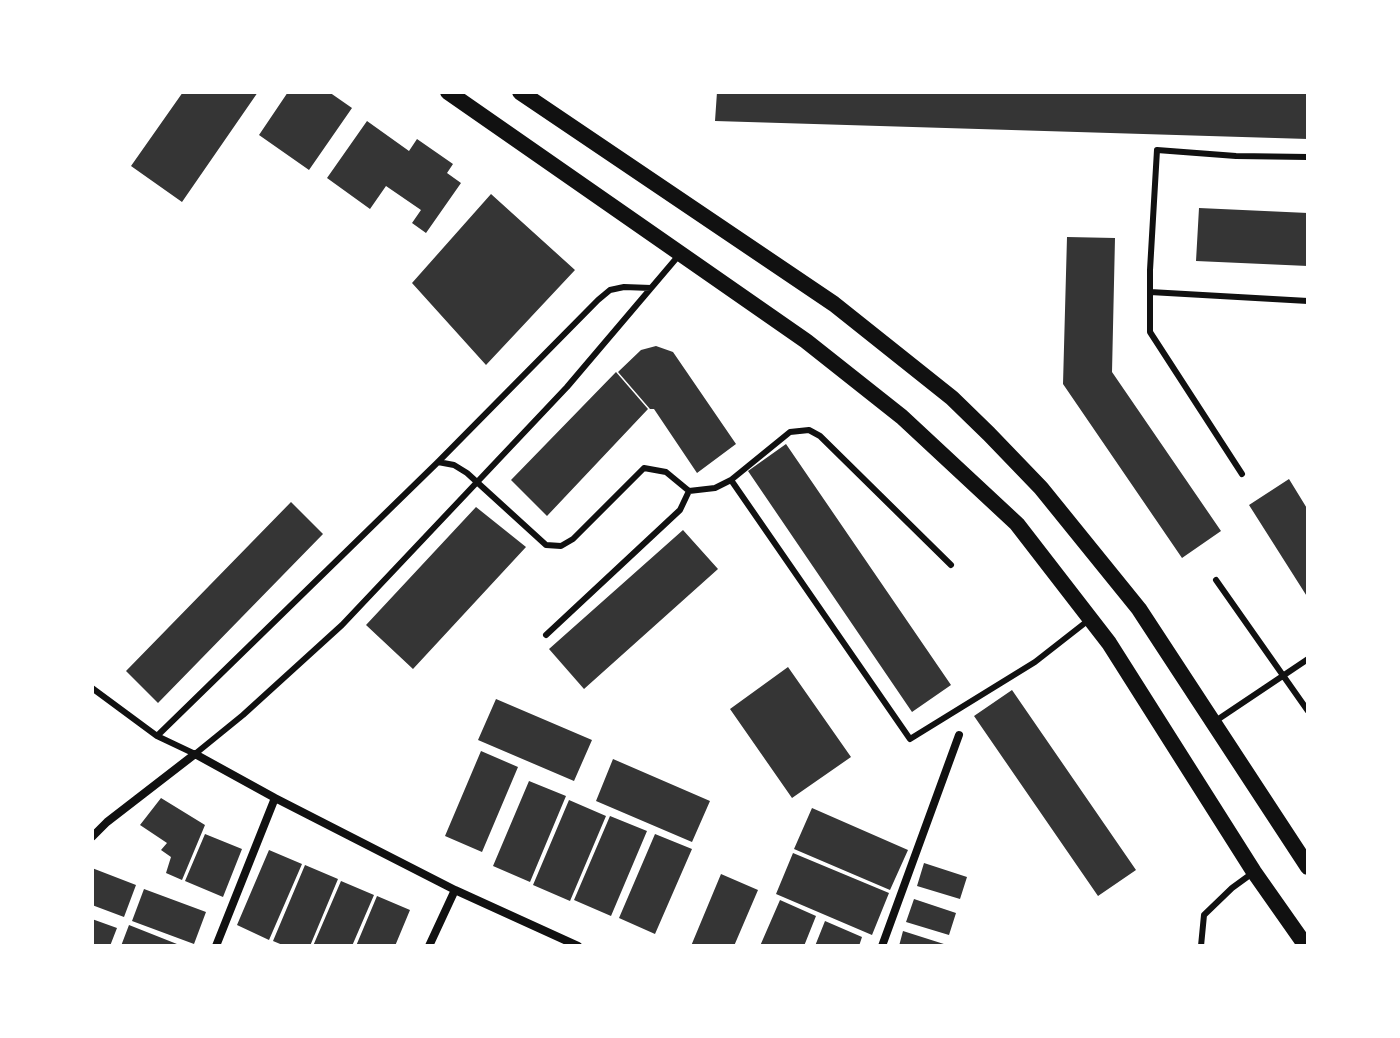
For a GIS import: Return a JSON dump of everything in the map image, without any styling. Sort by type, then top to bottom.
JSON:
[{"type":"main road","points":[[448,92],[806,341],[902,417],[1017,524],[1109,643],[1254,872],[1306,946]]},
{"type":"main road","points":[[520,92],[834,304],[952,398],[1041,488],[1139,609],[1308,867]]},
{"type":"street","points":[[882,946],[959,735]]},
{"type":"street","points":[[92,837],[195,754],[455,890],[578,946]]},
{"type":"street","points":[[216,946],[275,798]]},
{"type":"street","points":[[429,946],[455,890]]},
{"type":"lane","points":[[1242,474],[1150,332],[1157,150],[1308,157]]},
{"type":"lane","points":[[92,688],[157,736],[195,754],[342,625],[567,387],[680,254]]},
{"type":"lane","points":[[157,736],[438,462],[598,300],[610,290],[652,288]]},
{"type":"lane","points":[[1150,292],[1308,301]]},
{"type":"lane","points":[[438,462],[454,465],[467,473],[546,545],[561,546],[573,539],[644,468],[666,472],[689,491],[715,488],[731,480],[790,432],[809,430],[820,436],[951,565]]},
{"type":"lane","points":[[731,480],[910,739],[1035,662],[1090,619]]},
{"type":"lane","points":[[546,635],[680,510],[689,491]]},
{"type":"lane","points":[[1216,580],[1308,711]]},
{"type":"lane","points":[[1213,722],[1308,659]]},
{"type":"lane","points":[[1201,946],[1204,915],[1254,872]]},
{"type":"building","points":[[183,92],[258,92],[182,202],[131,166]]},
{"type":"building","points":[[288,92],[329,92],[352,108],[309,170],[259,135]]},
{"type":"building","points":[[717,92],[1308,92],[1308,139],[715,121]]},
{"type":"building","points":[[367,121],[409,151],[417,139],[453,164],[447,173],[461,183],[426,233],[412,223],[421,210],[386,186],[370,209],[327,178]]},
{"type":"building","points":[[491,194],[575,270],[486,365],[412,283]]},
{"type":"building","points":[[1199,208],[1308,213],[1308,266],[1196,261]]},
{"type":"building","points":[[1067,237],[1115,238],[1112,372],[1221,531],[1182,558],[1063,384]]},
{"type":"building","points":[[656,346],[673,352],[736,444],[697,473],[654,409],[650,409],[618,372],[641,350]]},
{"type":"building","points":[[616,372],[648,409],[547,516],[511,480]]},
{"type":"building","points":[[786,444],[951,685],[912,712],[748,471]]},
{"type":"building","points":[[1289,479],[1308,510],[1308,598],[1249,505]]},
{"type":"building","points":[[291,502],[323,534],[158,703],[126,671]]},
{"type":"building","points":[[476,507],[526,547],[413,669],[366,625]]},
{"type":"building","points":[[683,530],[718,569],[584,689],[549,649]]},
{"type":"building","points":[[788,667],[851,757],[792,798],[730,709]]},
{"type":"building","points":[[1012,690],[1136,870],[1098,896],[974,716]]},
{"type":"building","points":[[496,699],[592,740],[574,781],[478,740]]},
{"type":"building","points":[[481,751],[518,767],[482,852],[445,836]]},
{"type":"building","points":[[613,759],[710,801],[692,842],[596,801]]},
{"type":"building","points":[[529,781],[566,796],[530,882],[493,866]]},
{"type":"building","points":[[161,798],[205,825],[182,880],[166,873],[171,857],[161,850],[167,843],[140,825]]},
{"type":"building","points":[[569,800],[606,816],[570,901],[533,885]]},
{"type":"building","points":[[812,808],[908,850],[890,890],[794,849]]},
{"type":"building","points":[[610,816],[647,831],[611,916],[574,900]]},
{"type":"building","points":[[205,834],[242,849],[223,897],[185,881]]},
{"type":"building","points":[[655,834],[692,849],[655,934],[619,918]]},
{"type":"building","points":[[269,850],[302,864],[269,940],[237,925]]},
{"type":"building","points":[[793,853],[889,893],[872,935],[776,894]]},
{"type":"building","points":[[924,863],[967,877],[960,899],[917,886]]},
{"type":"building","points":[[305,865],[338,879],[310,946],[285,946],[273,941]]},
{"type":"building","points":[[92,868],[136,885],[124,917],[92,905]]},
{"type":"building","points":[[721,874],[758,890],[734,946],[691,946]]},
{"type":"building","points":[[341,881],[374,895],[352,946],[313,946]]},
{"type":"building","points":[[144,889],[206,912],[194,944],[132,921]]},
{"type":"building","points":[[377,896],[410,910],[395,946],[356,946]]},
{"type":"building","points":[[914,899],[956,913],[949,935],[906,922]]},
{"type":"building","points":[[780,900],[816,916],[804,946],[760,946]]},
{"type":"building","points":[[92,919],[117,928],[110,946],[92,946]]},
{"type":"building","points":[[825,921],[862,937],[859,946],[815,946]]},
{"type":"building","points":[[129,925],[182,946],[121,946]]},
{"type":"building","points":[[903,931],[947,945],[947,946],[899,946]]}]
